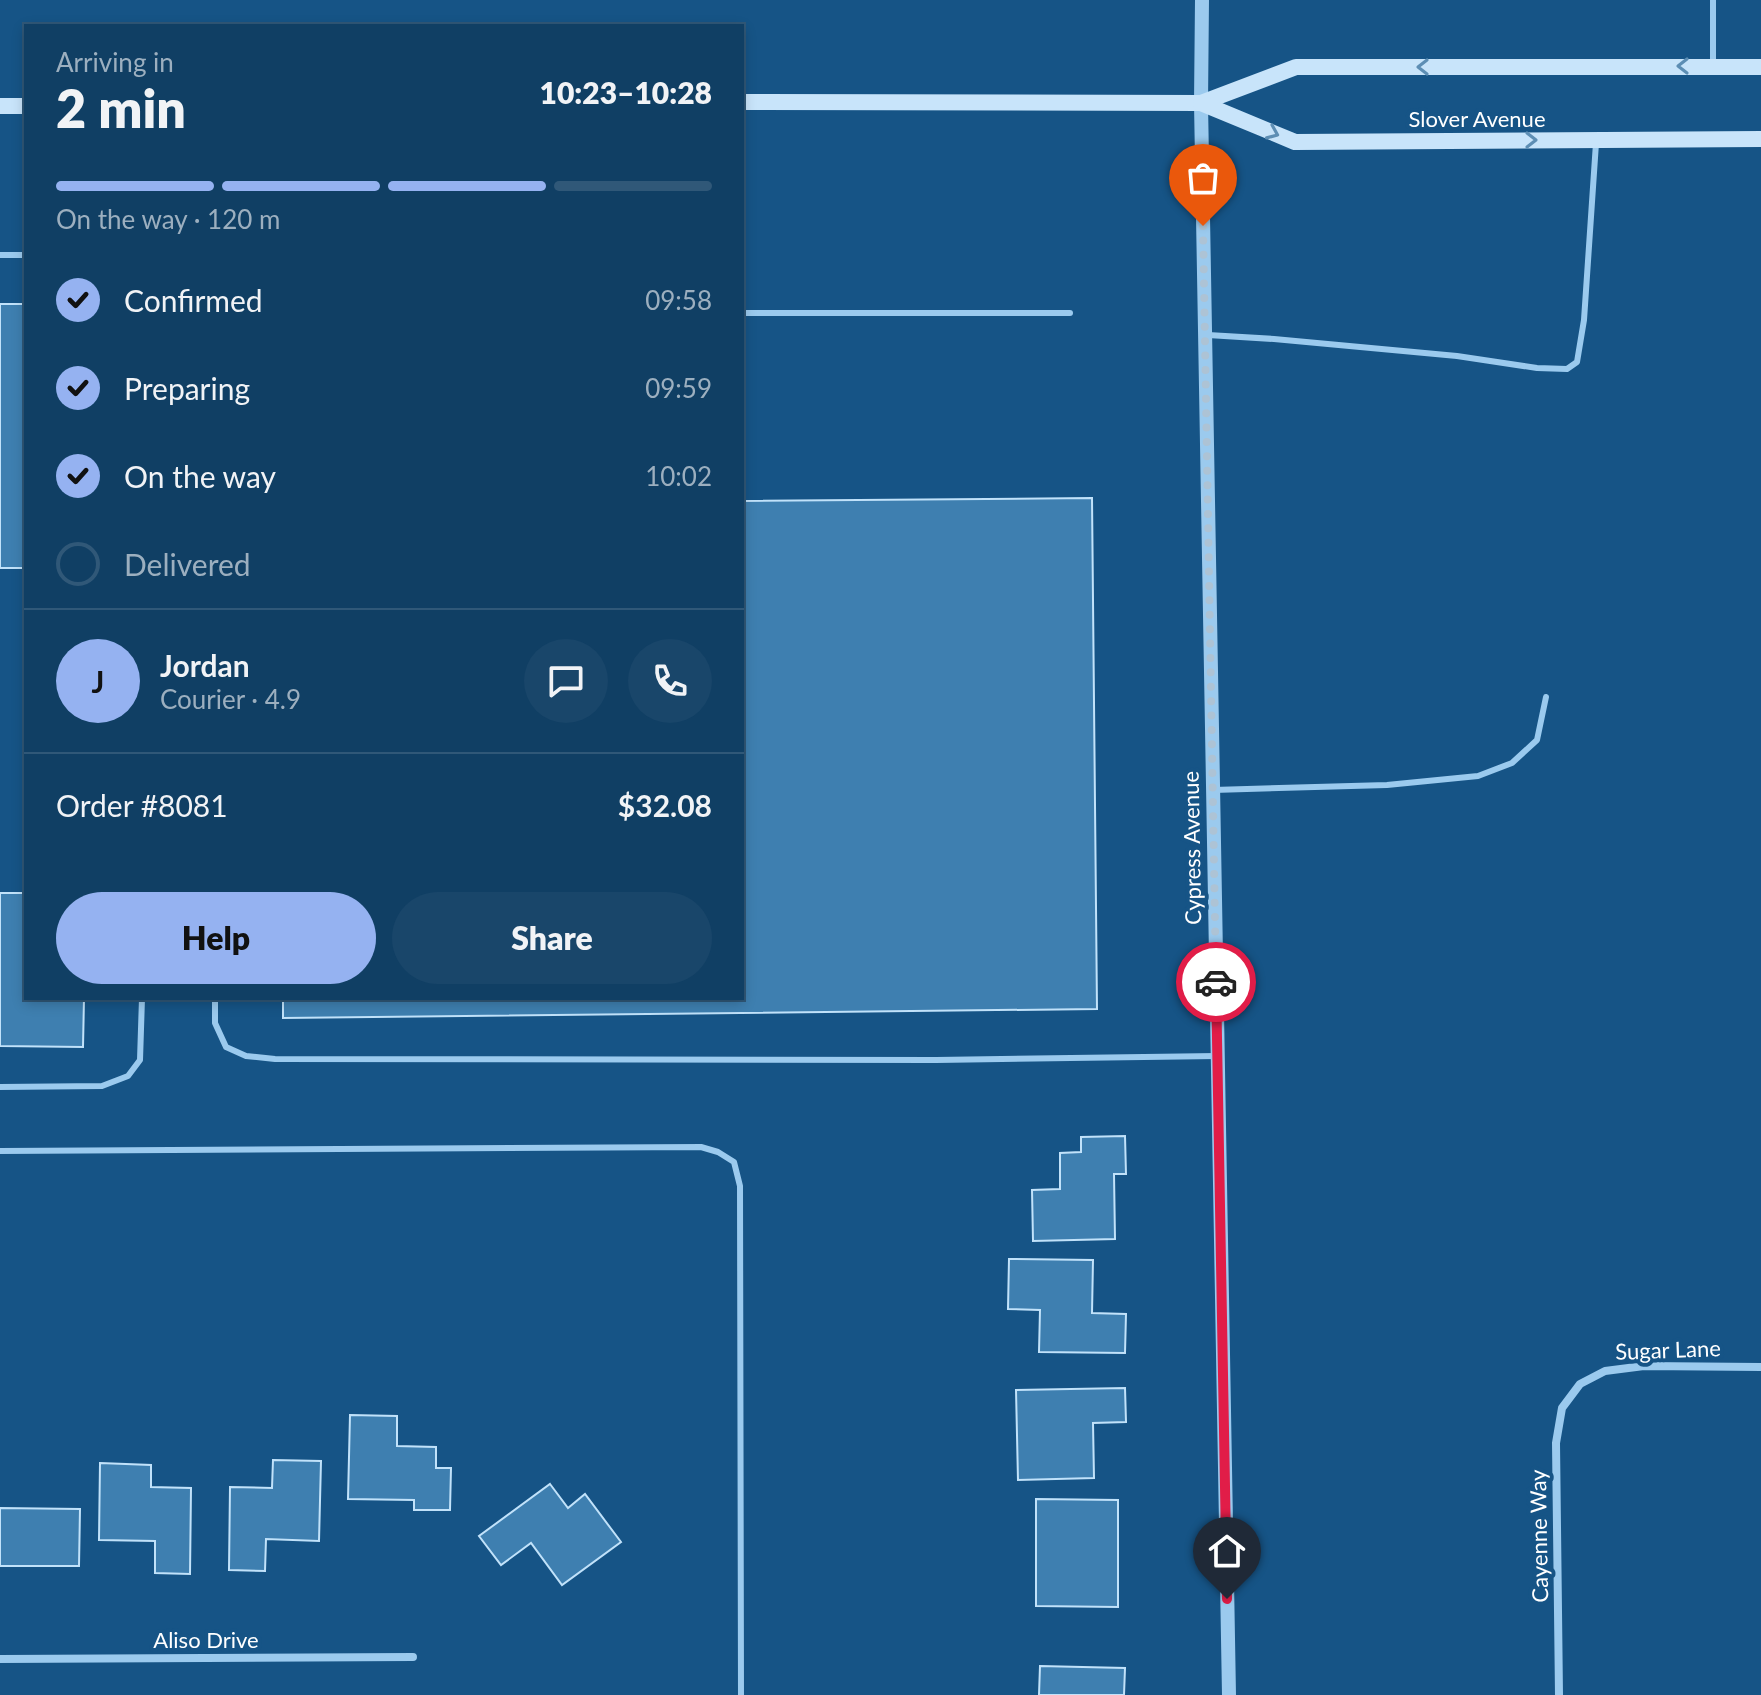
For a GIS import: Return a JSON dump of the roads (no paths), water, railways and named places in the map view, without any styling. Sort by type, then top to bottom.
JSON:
[{"type":"main road","name":"Slover Avenue","points":[[744,102],[1201,103],[1296,67],[1761,67]]},
{"type":"main road","name":"Slover Avenue","points":[[1201,103],[1295,142],[1761,139]]},
{"type":"main road","points":[[0,106],[24,106]]},
{"type":"street","name":"Cypress Avenue","points":[[1202,0],[1201,103],[1229,1695]]},
{"type":"street","name":"Sugar Lane","points":[[1580,1384],[1605,1371],[1644,1366],[1761,1367]]},
{"type":"street","name":"Cayenne Way","points":[[1559,1695],[1556,1443],[1562,1408],[1580,1384]]},
{"type":"street","name":"Aliso Drive","points":[[0,1659],[413,1657]]},
{"type":"lane","points":[[1713,0],[1713,66]]},
{"type":"lane","points":[[1205,335],[1289,340],[1567,369],[1577,362],[1584,320],[1596,140]]},
{"type":"lane","points":[[0,255],[24,255]]},
{"type":"lane","points":[[744,313],[1070,313]]},
{"type":"lane","points":[[1213,790],[1387,785],[1478,776],[1512,763],[1537,740],[1546,697]]},
{"type":"lane","points":[[0,1087],[102,1086],[128,1076],[140,1060],[142,1000]]},
{"type":"lane","points":[[215,1000],[215,1023],[226,1047],[246,1056],[275,1059],[936,1060],[1217,1056]]},
{"type":"lane","points":[[0,1151],[701,1147],[718,1152],[734,1162],[740,1186],[741,1695]]}]
